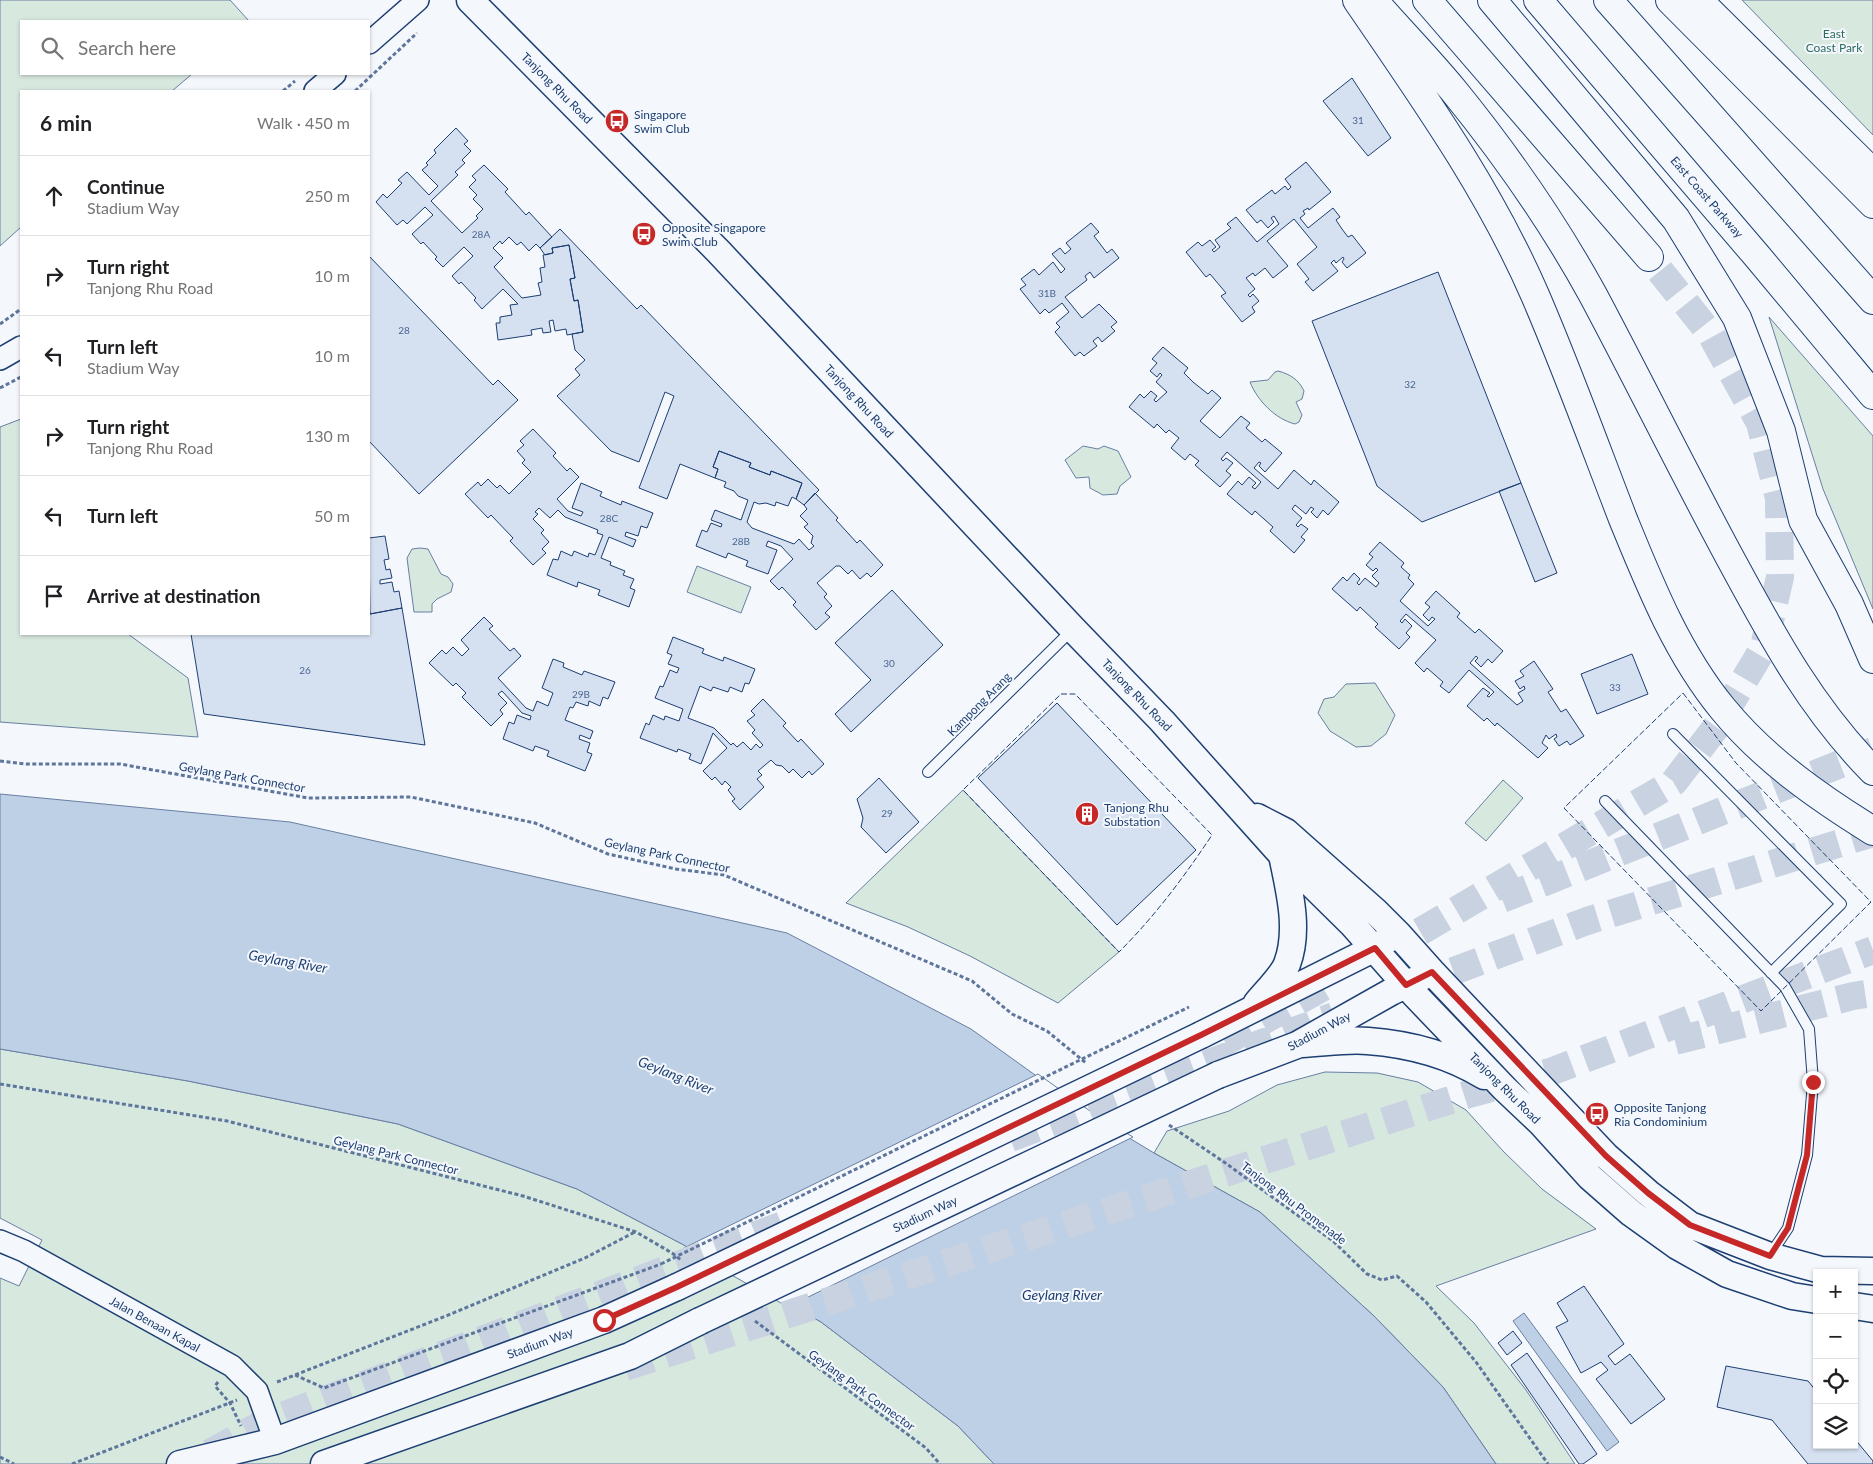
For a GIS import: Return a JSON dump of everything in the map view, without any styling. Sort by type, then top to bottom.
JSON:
[{"type":"highway","points":[[1357,0],[1433,110],[1472,173],[1509,244],[1534,294],[1650,586],[1696,671],[1723,709],[1753,741],[1785,770],[1829,804],[1873,831]]},
{"type":"highway","points":[[1373,0],[1453,90],[1519,176],[1553,226],[1592,294],[1710,521],[1797,677],[1825,717],[1873,770]]},
{"type":"highway","points":[[1427,0],[1649,257]]},
{"type":"highway","points":[[1492,0],[1676,219],[1737,318],[1781,431],[1803,520],[1849,604],[1873,659]]},
{"type":"highway","name":"East Coast Parkway","points":[[1538,0],[1751,248],[1873,395]]},
{"type":"highway","points":[[1608,0],[1873,300]]},
{"type":"highway","points":[[1670,0],[1873,204]]},
{"type":"highway","points":[[1698,0],[1873,173]]},
{"type":"street","points":[[370,42],[418,0]]},
{"type":"street","name":"Tanjong Rhu Road","points":[[470,0],[719,252],[1073,629],[1162,721],[1282,854],[1375,948],[1406,985],[1504,1088],[1541,1123],[1590,1177],[1632,1213],[1677,1246],[1727,1274],[1792,1296],[1813,1299]]},
{"type":"street","points":[[316,90],[334,75]]},
{"type":"street","points":[[0,359],[20,348]]},
{"type":"street","name":"Tanjong Rhu Road","points":[[1241,808],[1286,832],[1398,934],[1606,1156],[1648,1193],[1690,1225],[1770,1256],[1821,1270],[1873,1271]]},
{"type":"street","points":[[1251,1010],[1286,966],[1293,937],[1291,904],[1282,854]]},
{"type":"street","name":"Stadium Way","points":[[180,1464],[263,1444],[604,1320],[677,1287],[1201,1035],[1375,948],[1398,934]]},
{"type":"street","name":"Stadium Way","points":[[324,1464],[630,1356],[700,1320],[1218,1075],[1297,1045],[1391,992],[1432,972]]},
{"type":"street","points":[[1297,1045],[1366,1041],[1412,1047],[1469,1067],[1504,1088]]},
{"type":"street","name":"Jalan Benaan Kapal","points":[[0,1241],[24,1251],[232,1366],[257,1391],[263,1444]]},
{"type":"street","points":[[1858,1307],[1873,1309]]},
{"type":"lane","name":"Kampong Arang","points":[[928,772],[1073,629]]},
{"type":"lane","points":[[1673,734],[1841,904],[1771,973]]},
{"type":"lane","points":[[1605,801],[1785,987],[1808,1028],[1813,1082],[1807,1155],[1788,1228],[1770,1256]]},
{"type":"path","points":[[356,90],[418,33]]},
{"type":"path","points":[[0,324],[20,310]]},
{"type":"path","points":[[0,388],[20,378]]},
{"type":"path","name":"Geylang Park Connector","points":[[0,761],[26,764],[120,764],[308,798],[411,797],[535,823],[608,854],[676,868],[724,875],[885,942],[972,982],[1012,1014],[1047,1031],[1092,1067]]},
{"type":"path","points":[[72,1464],[230,1403],[294,1375],[324,1388],[661,1264],[1189,1007]]},
{"type":"path","name":"Geylang Park Connector","points":[[0,1084],[227,1121],[523,1196],[636,1232],[585,1258],[464,1309],[294,1375]]},
{"type":"path","name":"Tanjong Rhu Promenade","points":[[1167,1124],[1224,1162],[1333,1241],[1366,1274],[1382,1280],[1396,1276],[1426,1302],[1476,1362],[1548,1464]]},
{"type":"path","name":"Geylang Park Connector","points":[[770,1334],[926,1448],[940,1464]]},
{"type":"path","points":[[232,1366],[215,1386],[263,1444]]},
{"type":"path","points":[[0,1457],[14,1464]]},
{"type":"green space","points":[[0,0],[230,0],[248,20],[20,20],[20,75],[191,75],[173,90],[20,90],[20,228],[0,246]]},
{"type":"green space","name":"East Coast Park","points":[[1742,0],[1873,0],[1873,135]]},
{"type":"green space","points":[[1769,317],[1873,436],[1873,609],[1823,489]]},
{"type":"green space","points":[[1278,371],[1294,378],[1304,391],[1302,399],[1296,402],[1302,415],[1299,422],[1295,424],[1281,418],[1268,408],[1257,395],[1250,382],[1268,380]]},
{"type":"green space","points":[[20,419],[20,635],[129,635],[188,678],[198,737],[0,722],[0,427]]},
{"type":"green space","points":[[1083,446],[1098,449],[1104,446],[1118,451],[1131,477],[1120,486],[1117,494],[1103,495],[1090,488],[1089,477],[1076,478],[1065,460]]},
{"type":"green space","points":[[412,549],[428,549],[441,574],[448,577],[453,584],[451,592],[437,599],[432,604],[432,612],[414,612],[407,558]]},
{"type":"green space","points":[[697,566],[751,587],[741,613],[687,592]]},
{"type":"green space","points":[[1375,683],[1395,715],[1386,734],[1371,746],[1356,747],[1330,731],[1318,713],[1324,699],[1334,697],[1346,684]]},
{"type":"green space","points":[[1503,780],[1523,798],[1486,841],[1465,823]]},
{"type":"green space","points":[[963,790],[1119,952],[1058,1003],[970,956],[908,927],[846,903]]},
{"type":"green space","points":[[0,1049],[188,1081],[398,1124],[577,1189],[682,1244],[821,1322],[958,1426],[994,1464],[0,1464],[0,1278],[19,1286],[42,1240],[0,1218]]},
{"type":"green space","points":[[1325,1072],[1377,1073],[1418,1082],[1466,1110],[1503,1151],[1542,1189],[1596,1229],[1436,1286],[1474,1323],[1526,1390],[1575,1464],[1496,1464],[1443,1387],[1374,1316],[1260,1212],[1154,1153],[1167,1131],[1229,1111],[1277,1085]]},
{"type":"water","name":"Geylang River","points":[[0,794],[290,822],[787,933],[971,1029],[1088,1113],[1154,1153],[1260,1212],[1374,1316],[1443,1387],[1496,1464],[994,1464],[958,1426],[821,1322],[682,1244],[577,1189],[398,1124],[188,1081],[0,1049]]},
{"type":"water","points":[[1524,1313],[1619,1442],[1607,1451],[1513,1321]]},
{"type":"pier","points":[[1038,1074],[1090,1111],[1133,1137],[788,1307],[684,1248]]},
{"type":"building","points":[[1352,78],[1391,138],[1368,156],[1323,101]]},
{"type":"building","points":[[456,128],[468,141],[464,144],[471,151],[462,160],[465,163],[455,172],[458,175],[431,201],[462,233],[478,218],[476,216],[483,209],[473,199],[477,195],[469,187],[476,180],[472,176],[484,165],[508,189],[505,192],[526,215],[529,212],[552,237],[540,248],[536,244],[529,251],[521,242],[517,245],[509,237],[502,244],[500,241],[493,248],[503,258],[494,267],[522,298],[541,295],[538,283],[542,282],[540,268],[545,267],[543,255],[553,253],[552,248],[569,245],[575,278],[570,279],[574,301],[578,300],[583,332],[567,335],[566,329],[555,331],[553,320],[549,321],[551,332],[543,333],[542,328],[531,330],[532,335],[498,340],[496,323],[500,323],[500,317],[512,315],[510,305],[518,304],[503,289],[482,309],[474,300],[476,298],[461,282],[459,284],[452,276],[473,256],[464,247],[443,267],[435,259],[437,257],[423,242],[421,244],[412,234],[433,215],[425,207],[407,224],[403,220],[397,225],[376,202],[383,194],[387,198],[402,183],[398,180],[407,172],[429,195],[438,186],[422,170],[436,153],[434,150]]},
{"type":"building","points":[[1306,162],[1331,192],[1309,210],[1308,208],[1303,211],[1305,214],[1300,218],[1308,228],[1333,208],[1340,217],[1336,220],[1342,229],[1348,237],[1352,235],[1366,253],[1347,268],[1342,262],[1343,257],[1336,263],[1334,260],[1331,263],[1338,271],[1313,291],[1305,282],[1309,279],[1297,264],[1317,247],[1294,219],[1267,241],[1288,266],[1273,278],[1265,268],[1255,276],[1253,273],[1246,278],[1255,289],[1248,295],[1250,297],[1253,294],[1259,301],[1252,307],[1255,312],[1242,322],[1221,296],[1226,293],[1210,274],[1206,277],[1186,252],[1198,242],[1202,246],[1210,240],[1216,247],[1212,250],[1214,252],[1220,247],[1215,240],[1231,228],[1227,224],[1236,217],[1257,242],[1279,224],[1274,216],[1271,218],[1274,222],[1268,228],[1261,220],[1257,223],[1246,210],[1272,190],[1275,194],[1285,186],[1288,190],[1291,187],[1285,179]]},
{"type":"building","points":[[1091,223],[1099,232],[1094,236],[1107,253],[1112,249],[1119,258],[1094,278],[1090,272],[1085,276],[1087,280],[1065,297],[1082,318],[1099,304],[1117,322],[1111,327],[1115,331],[1102,342],[1098,337],[1093,341],[1097,346],[1084,356],[1080,352],[1075,356],[1055,332],[1060,327],[1056,323],[1069,312],[1062,303],[1049,313],[1045,309],[1040,314],[1020,289],[1026,285],[1021,279],[1034,269],[1039,275],[1053,262],[1061,273],[1065,269],[1052,254],[1060,248],[1065,254],[1071,249],[1066,243]]},
{"type":"building","points":[[560,229],[637,309],[641,305],[819,490],[804,505],[796,499],[802,483],[771,471],[770,475],[749,467],[751,463],[719,451],[713,467],[718,469],[715,478],[680,464],[667,499],[639,488],[674,396],[665,392],[639,462],[611,451],[557,396],[580,375],[575,369],[585,360],[575,350],[572,334],[583,332],[578,300],[574,301],[570,279],[575,278],[569,245],[552,248],[553,253],[545,255],[540,248]]},
{"type":"building","points":[[370,257],[493,385],[498,380],[518,400],[419,494],[370,442]]},
{"type":"building","points":[[1438,272],[1521,483],[1422,522],[1377,486],[1312,321]]},
{"type":"building","points":[[1163,347],[1188,368],[1184,373],[1193,382],[1208,394],[1212,390],[1221,398],[1200,421],[1220,438],[1241,416],[1250,423],[1246,428],[1262,442],[1265,439],[1282,453],[1265,472],[1259,466],[1261,463],[1259,462],[1254,468],[1278,489],[1294,470],[1311,485],[1314,480],[1339,502],[1328,515],[1323,510],[1317,518],[1311,512],[1314,509],[1311,507],[1306,514],[1295,505],[1292,509],[1302,518],[1296,525],[1298,527],[1301,524],[1308,529],[1301,537],[1305,540],[1294,553],[1270,531],[1273,527],[1255,511],[1252,515],[1227,494],[1238,481],[1242,485],[1249,477],[1256,483],[1252,487],[1255,489],[1261,482],[1227,452],[1221,459],[1223,461],[1226,458],[1233,463],[1226,471],[1231,475],[1220,487],[1195,465],[1199,461],[1190,454],[1185,460],[1171,448],[1179,438],[1169,430],[1166,433],[1157,424],[1154,428],[1129,407],[1140,394],[1144,398],[1151,391],[1157,396],[1154,400],[1156,402],[1167,392],[1156,382],[1162,375],[1160,373],[1157,377],[1150,371],[1157,363],[1152,359]]},
{"type":"building","points":[[533,429],[556,453],[553,456],[567,471],[570,468],[579,477],[557,499],[568,511],[581,516],[583,512],[572,508],[581,483],[602,492],[600,496],[621,505],[622,501],[653,513],[647,528],[641,526],[638,536],[626,532],[625,536],[636,540],[633,547],[609,537],[601,558],[611,562],[610,565],[625,571],[623,575],[634,579],[630,588],[635,590],[629,607],[598,595],[600,590],[578,582],[577,587],[547,575],[553,559],[558,560],[561,551],[572,556],[574,551],[588,557],[589,553],[595,555],[603,535],[597,533],[598,530],[565,517],[558,510],[550,518],[539,508],[535,512],[538,514],[533,519],[544,530],[541,533],[549,542],[542,549],[546,553],[533,565],[510,541],[513,538],[491,515],[488,518],[465,494],[478,482],[481,486],[488,479],[497,488],[500,485],[509,494],[531,472],[522,463],[525,460],[517,451],[524,445],[520,441]]},
{"type":"building","points":[[719,451],[751,463],[749,467],[770,475],[771,471],[802,483],[796,499],[792,497],[788,506],[776,502],[775,506],[754,502],[747,522],[752,528],[794,544],[799,539],[809,550],[814,546],[811,543],[813,536],[804,527],[808,524],[800,516],[807,509],[804,505],[815,493],[838,518],[836,520],[857,543],[860,540],[883,565],[871,577],[867,573],[860,579],[852,570],[848,574],[840,566],[836,566],[817,583],[827,594],[824,597],[832,606],[825,613],[830,617],[816,630],[793,605],[796,602],[782,587],[779,590],[770,581],[793,559],[781,546],[768,541],[766,546],[777,550],[768,574],[746,566],[748,561],[728,553],[726,558],[696,546],[702,530],[707,532],[711,523],[721,527],[722,524],[711,520],[715,510],[741,520],[748,500],[724,487],[726,482],[715,478],[718,469],[713,467]]},
{"type":"building","points":[[1521,483],[1557,573],[1535,582],[1499,491]]},
{"type":"building","points":[[385,536],[389,559],[384,560],[386,570],[390,569],[392,578],[380,580],[380,584],[392,582],[394,592],[399,591],[402,608],[370,614],[370,538]]},
{"type":"building","points":[[1380,542],[1404,563],[1401,567],[1410,575],[1408,578],[1414,584],[1400,601],[1428,626],[1435,619],[1432,617],[1429,621],[1423,615],[1430,607],[1425,603],[1436,591],[1460,613],[1457,617],[1475,633],[1479,629],[1503,651],[1492,663],[1488,659],[1481,667],[1475,661],[1478,658],[1476,656],[1470,663],[1517,705],[1523,701],[1518,693],[1525,689],[1524,686],[1520,689],[1515,681],[1524,676],[1520,671],[1534,661],[1553,689],[1548,692],[1561,712],[1566,709],[1584,736],[1570,745],[1567,741],[1559,746],[1554,739],[1557,737],[1556,734],[1549,739],[1546,735],[1542,743],[1548,748],[1538,758],[1497,723],[1495,726],[1487,718],[1484,721],[1467,706],[1483,688],[1490,693],[1487,696],[1489,697],[1494,692],[1469,670],[1449,693],[1440,686],[1443,682],[1427,668],[1424,672],[1415,663],[1436,640],[1406,614],[1400,621],[1402,623],[1405,619],[1412,626],[1406,633],[1410,637],[1399,649],[1375,627],[1378,624],[1360,607],[1357,611],[1332,589],[1343,577],[1347,581],[1354,573],[1360,579],[1357,583],[1359,585],[1365,578],[1376,587],[1379,583],[1372,576],[1378,570],[1376,568],[1373,571],[1366,565],[1373,557],[1369,554]]},
{"type":"building","points":[[892,590],[943,645],[851,732],[835,714],[871,680],[835,643]]},
{"type":"building","points":[[402,608],[425,745],[204,714],[191,635],[370,635],[370,614]]},
{"type":"building","points":[[484,617],[493,626],[489,629],[510,651],[514,648],[521,656],[498,678],[526,708],[533,711],[537,701],[548,706],[553,693],[542,688],[553,659],[564,663],[563,667],[582,675],[584,671],[615,682],[608,699],[603,697],[600,706],[589,701],[588,706],[576,702],[573,708],[570,707],[565,720],[593,731],[590,739],[580,735],[579,739],[590,743],[587,752],[592,754],[585,771],[547,756],[549,751],[535,746],[533,751],[503,739],[509,722],[514,724],[517,715],[530,720],[531,716],[522,713],[502,691],[498,694],[507,703],[500,710],[503,714],[491,726],[462,697],[466,693],[456,683],[453,686],[429,663],[442,650],[446,654],[453,647],[462,656],[469,649],[461,640]]},
{"type":"building","points":[[673,637],[704,649],[702,653],[723,661],[724,657],[755,669],[749,684],[745,683],[742,692],[730,687],[728,692],[713,687],[711,691],[700,686],[688,718],[714,728],[731,745],[733,743],[737,747],[743,742],[751,750],[756,744],[760,748],[763,745],[752,733],[755,730],[747,721],[755,715],[751,711],[763,699],[786,723],[783,726],[798,742],[801,739],[824,764],[812,775],[809,771],[802,778],[793,769],[789,773],[782,766],[776,765],[771,760],[758,771],[762,775],[757,779],[764,787],[740,810],[732,801],[735,799],[728,790],[731,787],[725,781],[722,785],[715,777],[712,780],[703,771],[727,748],[713,733],[701,764],[689,759],[691,754],[678,749],[677,752],[640,738],[646,723],[649,725],[653,715],[664,720],[665,716],[679,721],[683,709],[655,698],[660,686],[663,687],[670,670],[677,673],[679,668],[668,664],[672,655],[667,653]]},
{"type":"building","points":[[1632,654],[1648,694],[1597,714],[1581,674]]},
{"type":"building","name":"Tanjong Rhu Substation","points":[[1057,703],[1196,850],[1117,925],[978,778]]},
{"type":"building","points":[[879,778],[919,822],[886,853],[861,827],[863,818],[857,799]]},
{"type":"building","points":[[1584,1286],[1624,1344],[1608,1356],[1615,1365],[1630,1354],[1665,1399],[1631,1424],[1596,1379],[1608,1370],[1601,1362],[1581,1373],[1556,1327],[1568,1321],[1557,1303]]},
{"type":"building","points":[[1513,1331],[1522,1343],[1507,1355],[1498,1343]]},
{"type":"building","points":[[1527,1353],[1597,1454],[1583,1464],[1579,1464],[1511,1365]]},
{"type":"building","points":[[1726,1366],[1808,1381],[1813,1387],[1813,1449],[1858,1449],[1858,1443],[1873,1461],[1873,1464],[1808,1464],[1772,1420],[1717,1407]]},
{"type":"tunnel","points":[[1384,953],[1674,782],[1717,726],[1764,647],[1780,577],[1779,498],[1760,423],[1712,336],[1649,257]]},
{"type":"tunnel","points":[[1502,899],[1873,751]]},
{"type":"tunnel","points":[[1414,986],[1587,921],[1873,833]]},
{"type":"tunnel","points":[[625,1367],[1469,1094],[1550,1072],[1873,950]]},
{"type":"tunnel","points":[[1225,1042],[1327,985]]},
{"type":"tunnel","points":[[1675,1041],[1853,996],[1873,993]]},
{"type":"tunnel","points":[[1010,1138],[1334,1016]]},
{"type":"tunnel","points":[[210,1453],[264,1423],[783,1225]]},
{"type":"fence","points":[[1683,693],[1736,763],[1871,902],[1761,1011],[1564,808],[1683,693]]},
{"type":"fence","points":[[1061,694],[1075,694],[1212,835],[1168,896],[1119,952],[963,790],[1061,694]]},
{"type":"place","name":"Singapore Swim Club","points":[[617,121]]},
{"type":"place","name":"Opposite Singapore Swim Club","points":[[644,234]]},
{"type":"place","name":"Tanjong Rhu Substation","points":[[1087,814]]},
{"type":"place","name":"Opposite Tanjong Ria Condominium","points":[[1597,1114]]},
{"type":"route","points":[[604,1320],[677,1287],[1201,1035],[1375,948],[1406,985],[1432,972],[1606,1156],[1648,1193],[1690,1225],[1770,1256],[1788,1228],[1807,1155],[1813,1082]]}]
